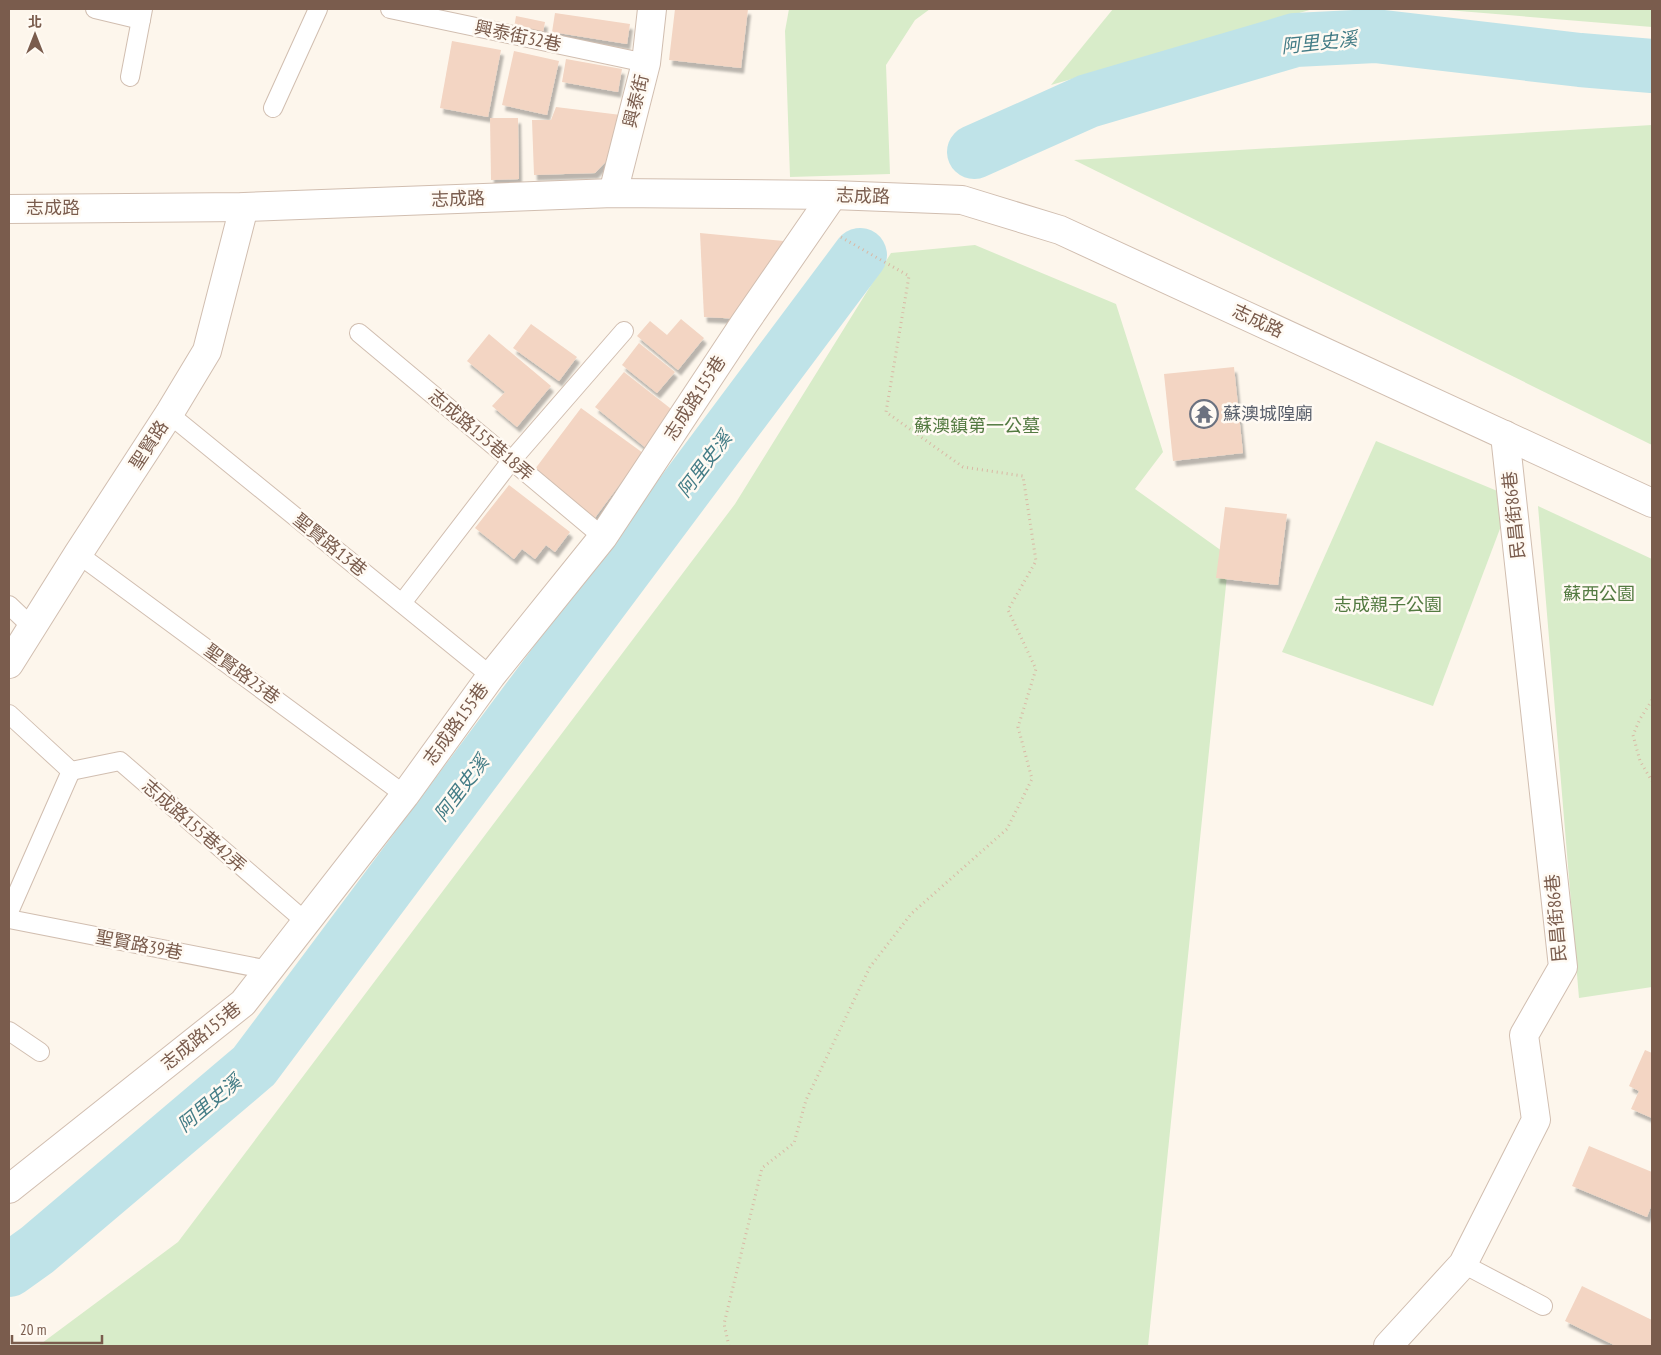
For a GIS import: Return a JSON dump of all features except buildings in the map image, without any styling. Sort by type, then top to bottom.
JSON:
[{"type":"street","name":"興泰街","points":[[613,193],[646,63],[652,9]]},
{"type":"street","name":"志成路","points":[[9,209],[244,207],[613,193],[833,195],[962,200],[1060,230],[1652,503]]},
{"type":"street","name":"志成路155巷","points":[[9,1189],[243,1003],[405,795],[491,676],[603,537],[744,324],[833,195]]},
{"type":"street","name":"聖賢路","points":[[9,664],[208,351],[244,207]]},
{"type":"street","name":"民昌街86巷","points":[[1388,1346],[1463,1264],[1536,1120],[1524,1035],[1562,967],[1505,435]]},
{"type":"lane","points":[[95,9],[142,14],[130,76]]},
{"type":"lane","points":[[273,108],[318,9]]},
{"type":"lane","name":"興泰街32巷","points":[[390,9],[646,63]]},
{"type":"lane","points":[[402,603],[511,461],[624,331]]},
{"type":"lane","name":"志成路155巷18弄","points":[[358,333],[603,537]]},
{"type":"lane","name":"聖賢路13巷","points":[[169,414],[491,676]]},
{"type":"lane","name":"聖賢路23巷","points":[[78,554],[405,795]]},
{"type":"lane","points":[[9,605],[32,627]]},
{"type":"lane","points":[[9,714],[72,771],[9,912]]},
{"type":"lane","name":"志成路155巷42弄","points":[[72,771],[120,762],[306,922]]},
{"type":"lane","name":"聖賢路39巷","points":[[9,919],[269,970]]},
{"type":"lane","points":[[9,1031],[40,1052]]},
{"type":"lane","points":[[1463,1264],[1544,1306]]},
{"type":"path","points":[[729,1346],[724,1324],[762,1168],[794,1143],[806,1100],[870,967],[911,914],[1008,829],[1032,779],[1018,727],[1036,669],[1008,610],[1036,561],[1023,476],[963,467],[886,412],[909,276],[814,222]]},
{"type":"path","points":[[1652,700],[1633,735],[1640,762],[1652,782]]},
{"type":"green space","points":[[789,9],[930,9],[915,20],[886,65],[890,174],[790,177],[785,31]]},
{"type":"green space","points":[[1113,9],[1313,9],[1051,85]]},
{"type":"green space","points":[[1435,9],[1652,9],[1652,27]]},
{"type":"green space","points":[[1652,125],[1652,445],[1074,160]]},
{"type":"green space","name":"蘇澳鎮第一公墓","points":[[975,245],[1116,304],[1163,452],[1135,489],[1229,556],[1148,1346],[38,1346],[178,1242],[735,504],[891,253]]},
{"type":"green space","name":"志成親子公園","points":[[1376,441],[1512,497],[1433,706],[1282,652]]},
{"type":"green space","name":"蘇西公園","points":[[1538,506],[1652,559],[1652,987],[1579,998]]},
{"type":"waterway","name":"阿里史溪","points":[[974,152],[1088,101],[1295,40],[1375,36],[1580,60],[1652,66]]},
{"type":"waterway","name":"阿里史溪","points":[[9,1270],[37,1250],[254,1066],[860,255]]},
{"type":"place","name":"蘇澳城隍廟","points":[[1204,414]]}]
